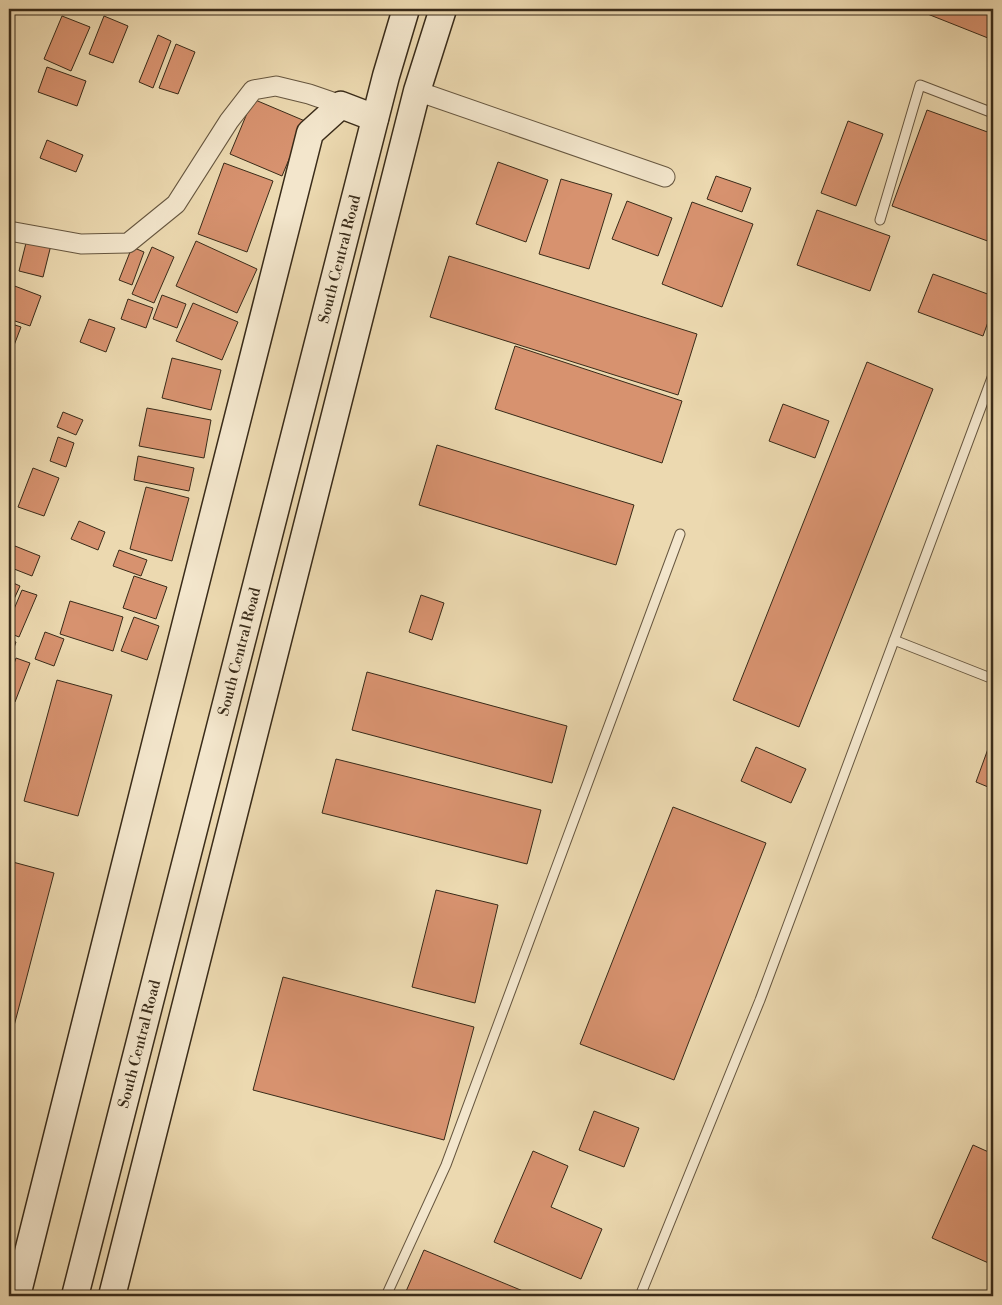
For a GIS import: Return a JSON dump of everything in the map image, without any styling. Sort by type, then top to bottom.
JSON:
[{"type":"main road","name":"South Central Road","points":[[75,1296],[375,118],[406,9]]},
{"type":"main road","points":[[112,1296],[418,91],[443,9]]},
{"type":"main road","points":[[17,1296],[310,133],[341,105],[375,118]]},
{"type":"main road","points":[[146,1014],[181,1023]]},
{"type":"street","points":[[9,231],[81,244],[128,243],[176,204],[229,121],[253,90],[276,86],[309,94],[341,105]]},
{"type":"street","points":[[418,91],[665,177]]},
{"type":"lane","points":[[880,220],[920,85],[993,113]]},
{"type":"lane","points":[[640,1296],[760,1000],[993,375]]},
{"type":"lane","points":[[386,1296],[446,1165],[680,534]]},
{"type":"lane","points":[[894,640],[993,679]]},
{"type":"building","points":[[926,9],[993,9],[993,40],[925,13]]},
{"type":"building","points":[[62,16],[90,27],[71,71],[44,59]]},
{"type":"building","points":[[104,16],[128,26],[113,63],[89,54]]},
{"type":"building","points":[[158,35],[171,41],[153,88],[139,82]]},
{"type":"building","points":[[176,44],[195,52],[178,94],[159,88]]},
{"type":"building","points":[[47,67],[86,81],[77,106],[38,92]]},
{"type":"building","points":[[253,99],[305,121],[282,176],[230,154]]},
{"type":"building","points":[[927,110],[993,134],[993,243],[892,206]]},
{"type":"building","points":[[848,121],[883,134],[856,206],[821,193]]},
{"type":"building","points":[[47,140],[83,155],[76,172],[40,158]]},
{"type":"building","points":[[498,162],[548,180],[526,242],[476,224]]},
{"type":"building","points":[[224,163],[273,181],[247,252],[198,234]]},
{"type":"building","points":[[716,176],[751,188],[742,212],[707,199]]},
{"type":"building","points":[[561,179],[612,194],[589,269],[539,254]]},
{"type":"building","points":[[627,201],[672,218],[658,256],[612,239]]},
{"type":"building","points":[[692,202],[753,224],[722,307],[662,284]]},
{"type":"building","points":[[817,210],[890,236],[870,291],[797,265]]},
{"type":"building","points":[[27,239],[51,245],[43,277],[19,271]]},
{"type":"building","points":[[196,241],[257,269],[237,313],[176,286]]},
{"type":"building","points":[[132,247],[144,252],[132,285],[119,280]]},
{"type":"building","points":[[152,247],[174,257],[154,303],[132,294]]},
{"type":"building","points":[[449,256],[697,334],[678,395],[430,317]]},
{"type":"building","points":[[933,274],[993,296],[993,308],[983,336],[918,312]]},
{"type":"building","points":[[12,285],[41,296],[30,326],[9,319],[9,294]]},
{"type":"building","points":[[162,295],[186,304],[177,328],[153,319]]},
{"type":"building","points":[[128,299],[153,308],[146,328],[121,319]]},
{"type":"building","points":[[193,303],[238,322],[222,360],[176,341]]},
{"type":"building","points":[[89,319],[115,328],[106,352],[80,342]]},
{"type":"building","points":[[9,323],[21,327],[13,348],[9,346]]},
{"type":"building","points":[[515,346],[682,401],[662,463],[495,409]]},
{"type":"building","points":[[172,358],[221,370],[211,410],[162,398]]},
{"type":"building","points":[[867,362],[933,389],[799,727],[733,700]]},
{"type":"building","points":[[783,404],[829,421],[815,458],[769,441]]},
{"type":"building","points":[[147,408],[211,420],[204,458],[139,446]]},
{"type":"building","points":[[63,412],[83,420],[76,435],[57,427]]},
{"type":"building","points":[[58,437],[74,443],[66,467],[50,461]]},
{"type":"building","points":[[437,445],[634,505],[616,565],[419,505]]},
{"type":"building","points":[[138,456],[194,468],[189,491],[134,480]]},
{"type":"building","points":[[33,468],[59,478],[44,516],[18,507]]},
{"type":"building","points":[[146,487],[189,498],[172,561],[130,549]]},
{"type":"building","points":[[79,521],[105,532],[98,550],[71,539]]},
{"type":"building","points":[[15,546],[40,556],[32,576],[9,567]]},
{"type":"building","points":[[119,550],[147,560],[141,576],[113,566]]},
{"type":"building","points":[[134,576],[167,587],[156,619],[123,608]]},
{"type":"building","points":[[9,581],[20,586],[9,610]]},
{"type":"building","points":[[22,590],[37,595],[19,637],[9,633],[9,621]]},
{"type":"building","points":[[421,595],[444,603],[432,640],[409,632]]},
{"type":"building","points":[[70,601],[123,617],[113,651],[60,634]]},
{"type":"building","points":[[134,617],[159,626],[147,660],[121,651]]},
{"type":"building","points":[[45,632],[64,639],[54,666],[35,659]]},
{"type":"building","points":[[9,640],[16,642],[9,662]]},
{"type":"building","points":[[16,658],[30,663],[15,702],[9,699],[9,678]]},
{"type":"building","points":[[367,672],[567,726],[552,783],[352,730]]},
{"type":"building","points":[[57,680],[112,695],[78,816],[24,801]]},
{"type":"building","points":[[993,735],[993,789],[976,782]]},
{"type":"building","points":[[756,747],[806,769],[791,803],[741,781]]},
{"type":"building","points":[[336,759],[541,810],[527,864],[322,813]]},
{"type":"building","points":[[673,807],[766,843],[674,1080],[580,1044]]},
{"type":"building","points":[[9,861],[54,873],[9,1045]]},
{"type":"building","points":[[436,890],[498,905],[475,1003],[412,987]]},
{"type":"building","points":[[283,977],[474,1027],[444,1140],[253,1090]]},
{"type":"building","points":[[594,1111],[639,1128],[624,1167],[579,1150]]},
{"type":"building","points":[[973,1145],[993,1154],[993,1265],[932,1238]]},
{"type":"building","points":[[533,1151],[568,1166],[551,1207],[602,1229],[581,1279],[494,1242]]},
{"type":"building","points":[[424,1250],[535,1296],[404,1296]]}]
